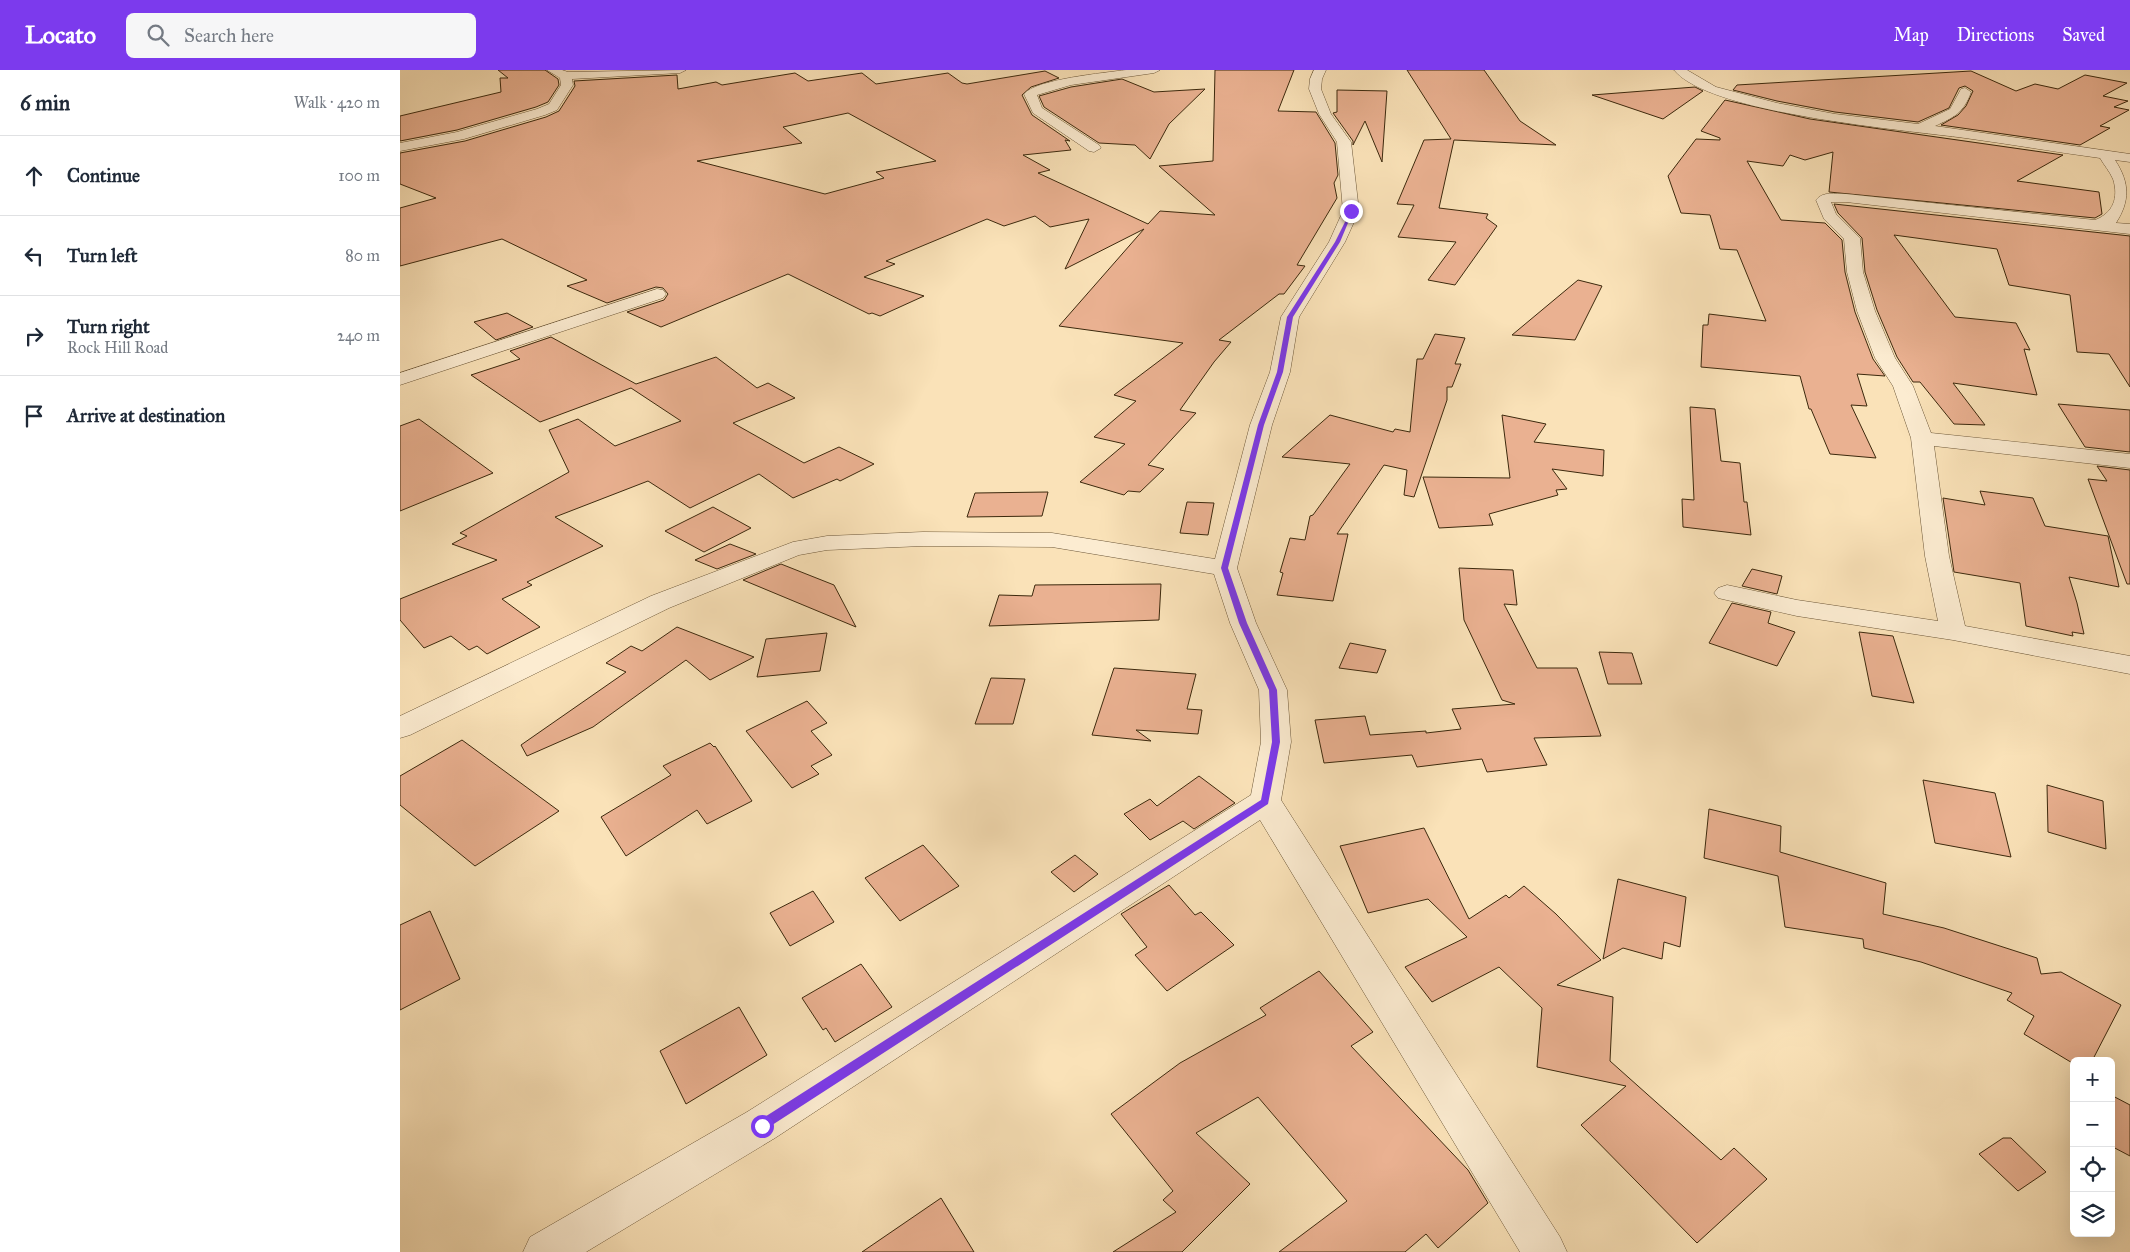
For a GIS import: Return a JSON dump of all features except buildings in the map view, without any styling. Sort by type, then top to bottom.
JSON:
[{"type":"street","points":[[553,70],[566,76],[680,70]]},
{"type":"street","points":[[1094,148],[1037,110],[1030,94],[1041,88],[1058,84],[1154,70]]},
{"type":"street","points":[[1320,70],[1316,79],[1315,89],[1325,114],[1344,142],[1351,211],[1337,242],[1290,317],[1280,372],[1261,425],[1224,568],[1243,623],[1273,690],[1276,742],[1265,801],[1545,1252]]},
{"type":"street","points":[[1680,70],[1687,77],[1707,87],[1764,105],[1827,118],[2130,158]]},
{"type":"street","points":[[400,147],[459,136],[553,107],[559,94],[567,85],[566,76]]},
{"type":"street","points":[[1919,129],[1954,112],[1961,103],[1965,92]]},
{"type":"street","points":[[2097,225],[2110,220],[2118,212],[2122,200],[2120,179],[2105,155]]},
{"type":"street","points":[[1953,632],[1937,556],[1922,438],[1903,386],[1885,358],[1866,311],[1855,272],[1852,238],[1829,216],[1823,200],[1827,198],[1846,198],[2130,229]]},
{"type":"street","points":[[400,379],[657,294]]},
{"type":"street","points":[[1922,438],[2130,461]]},
{"type":"street","points":[[400,728],[660,602],[794,549],[827,543],[922,539],[1052,540],[1224,568]]},
{"type":"street","points":[[1727,593],[1797,608],[1953,632],[2130,665]]},
{"type":"street","points":[[545,1252],[762,1126],[1265,801]]},
{"type":"route","points":[[762,1126],[1265,801],[1276,742],[1273,690],[1243,623],[1224,568],[1261,425],[1280,372],[1290,317],[1337,242],[1351,211]]}]
